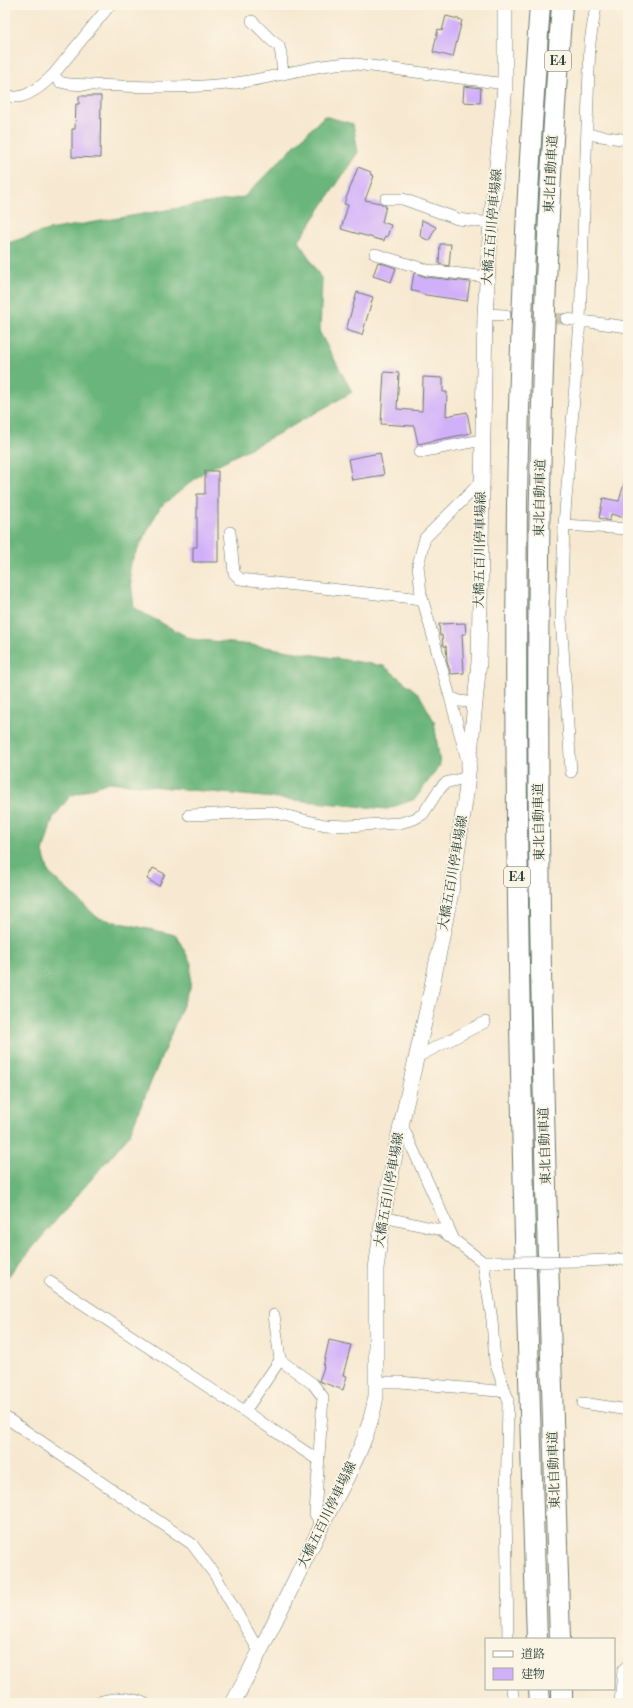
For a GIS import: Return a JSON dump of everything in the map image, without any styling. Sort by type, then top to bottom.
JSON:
[{"type":"highway","points":[[532,116],[533,5]]},
{"type":"highway","name":"東北自動車道","points":[[537,1638],[518,991],[516,716],[517,502],[523,301],[532,116],[540,5]]},
{"type":"highway","name":"東北自動車道","points":[[560,1638],[541,990],[538,706],[540,494],[545,300],[553,117],[562,5]]},
{"type":"highway","points":[[553,117],[572,5]]},
{"type":"highway","points":[[539,1690],[540,1703]]},
{"type":"highway","points":[[562,1690],[562,1703]]},
{"type":"main road","name":"大橋五百川停車場線","points":[[233,1703],[260,1653],[358,1453],[373,1416],[376,1396],[376,1269],[383,1217],[401,1123],[448,908],[468,772],[479,662],[485,314],[491,223],[505,84],[504,5]]},
{"type":"street","points":[[5,95],[18,97],[31,92],[46,82],[110,5]]},
{"type":"street","points":[[571,772],[561,617],[564,525],[580,321],[590,42],[596,5]]},
{"type":"street","points":[[252,21],[279,46],[283,74]]},
{"type":"street","points":[[53,75],[60,82],[69,84],[175,87],[234,83],[327,64],[349,63],[505,84]]},
{"type":"street","points":[[587,134],[628,140]]},
{"type":"street","points":[[386,199],[403,199],[458,219],[491,223]]},
{"type":"street","points":[[375,254],[427,270],[487,277]]},
{"type":"street","points":[[485,314],[505,315]]},
{"type":"street","points":[[566,319],[628,327]]},
{"type":"street","points":[[420,452],[482,440]]},
{"type":"street","points":[[189,815],[271,812],[325,825],[347,826],[400,823],[414,819],[423,814],[445,783],[468,772],[450,697],[422,599],[418,565],[425,538],[481,482]]},
{"type":"street","points":[[564,525],[628,529]]},
{"type":"street","points":[[230,532],[234,573],[240,578],[422,599]]},
{"type":"street","points":[[450,697],[460,702],[475,703]]},
{"type":"street","points":[[415,1058],[485,1022]]},
{"type":"street","points":[[401,1123],[454,1240]]},
{"type":"street","points":[[383,1217],[441,1230],[483,1262],[628,1259]]},
{"type":"street","points":[[483,1262],[492,1320],[496,1362],[503,1390],[508,1399],[506,1506],[508,1638]]},
{"type":"street","points":[[50,1282],[318,1460]]},
{"type":"street","points":[[245,1412],[280,1360],[274,1315]]},
{"type":"street","points":[[280,1360],[313,1384],[323,1397],[315,1514],[322,1526]]},
{"type":"street","points":[[376,1382],[400,1382],[497,1391],[503,1390]]},
{"type":"street","points":[[583,1403],[628,1410]]},
{"type":"street","points":[[5,1417],[192,1544],[215,1576],[260,1653]]},
{"type":"street","points":[[620,1703],[623,1670],[628,1665]]},
{"type":"street","points":[[512,1690],[514,1703]]},
{"type":"street","points":[[95,1703],[123,1697],[144,1703]]},
{"type":"green space","points":[[324,116],[353,124],[358,152],[299,241],[322,280],[320,333],[352,392],[278,434],[205,471],[160,507],[129,566],[134,608],[191,639],[252,645],[384,666],[419,694],[434,721],[440,765],[415,799],[387,809],[109,782],[70,796],[53,818],[43,852],[49,873],[98,918],[176,935],[191,963],[190,988],[129,1135],[5,1280],[5,244],[48,230],[244,197]]},
{"type":"building","points":[[446,16],[462,20],[453,57],[433,52],[438,29],[442,31]]},
{"type":"building","points":[[464,86],[481,88],[480,103],[463,102]]},
{"type":"building","points":[[79,96],[101,96],[100,158],[72,157],[72,129],[75,129],[76,104],[79,104]]},
{"type":"building","points":[[358,167],[371,172],[370,174],[374,176],[365,200],[380,203],[386,206],[382,222],[391,225],[384,241],[341,229],[348,205],[344,204]]},
{"type":"building","points":[[422,220],[436,227],[429,241],[420,236]]},
{"type":"building","points":[[440,244],[451,244],[449,266],[439,264]]},
{"type":"building","points":[[378,262],[396,268],[391,282],[373,276]]},
{"type":"building","points":[[414,273],[426,277],[470,282],[467,301],[426,295],[411,290]]},
{"type":"building","points":[[357,292],[373,297],[362,335],[346,330]]},
{"type":"building","points":[[384,372],[399,373],[397,409],[422,411],[423,377],[443,378],[443,392],[447,392],[446,416],[467,412],[471,433],[418,444],[414,426],[381,424]]},
{"type":"building","points":[[380,453],[384,475],[352,480],[348,459]]},
{"type":"building","points":[[205,471],[218,471],[218,562],[193,562],[193,547],[197,547],[197,494],[205,494]]},
{"type":"building","points":[[625,480],[628,480],[628,519],[611,514],[610,521],[599,518],[603,498],[619,501]]},
{"type":"building","points":[[465,623],[466,634],[462,634],[464,673],[451,674],[447,662],[446,646],[443,646],[442,635],[440,636],[439,624]]},
{"type":"building","points":[[153,868],[165,874],[159,886],[147,879]]},
{"type":"building","points":[[329,1340],[351,1345],[343,1375],[347,1376],[343,1390],[319,1381],[324,1367]]},
{"type":"tunnel","points":[[505,315],[566,319]]}]
